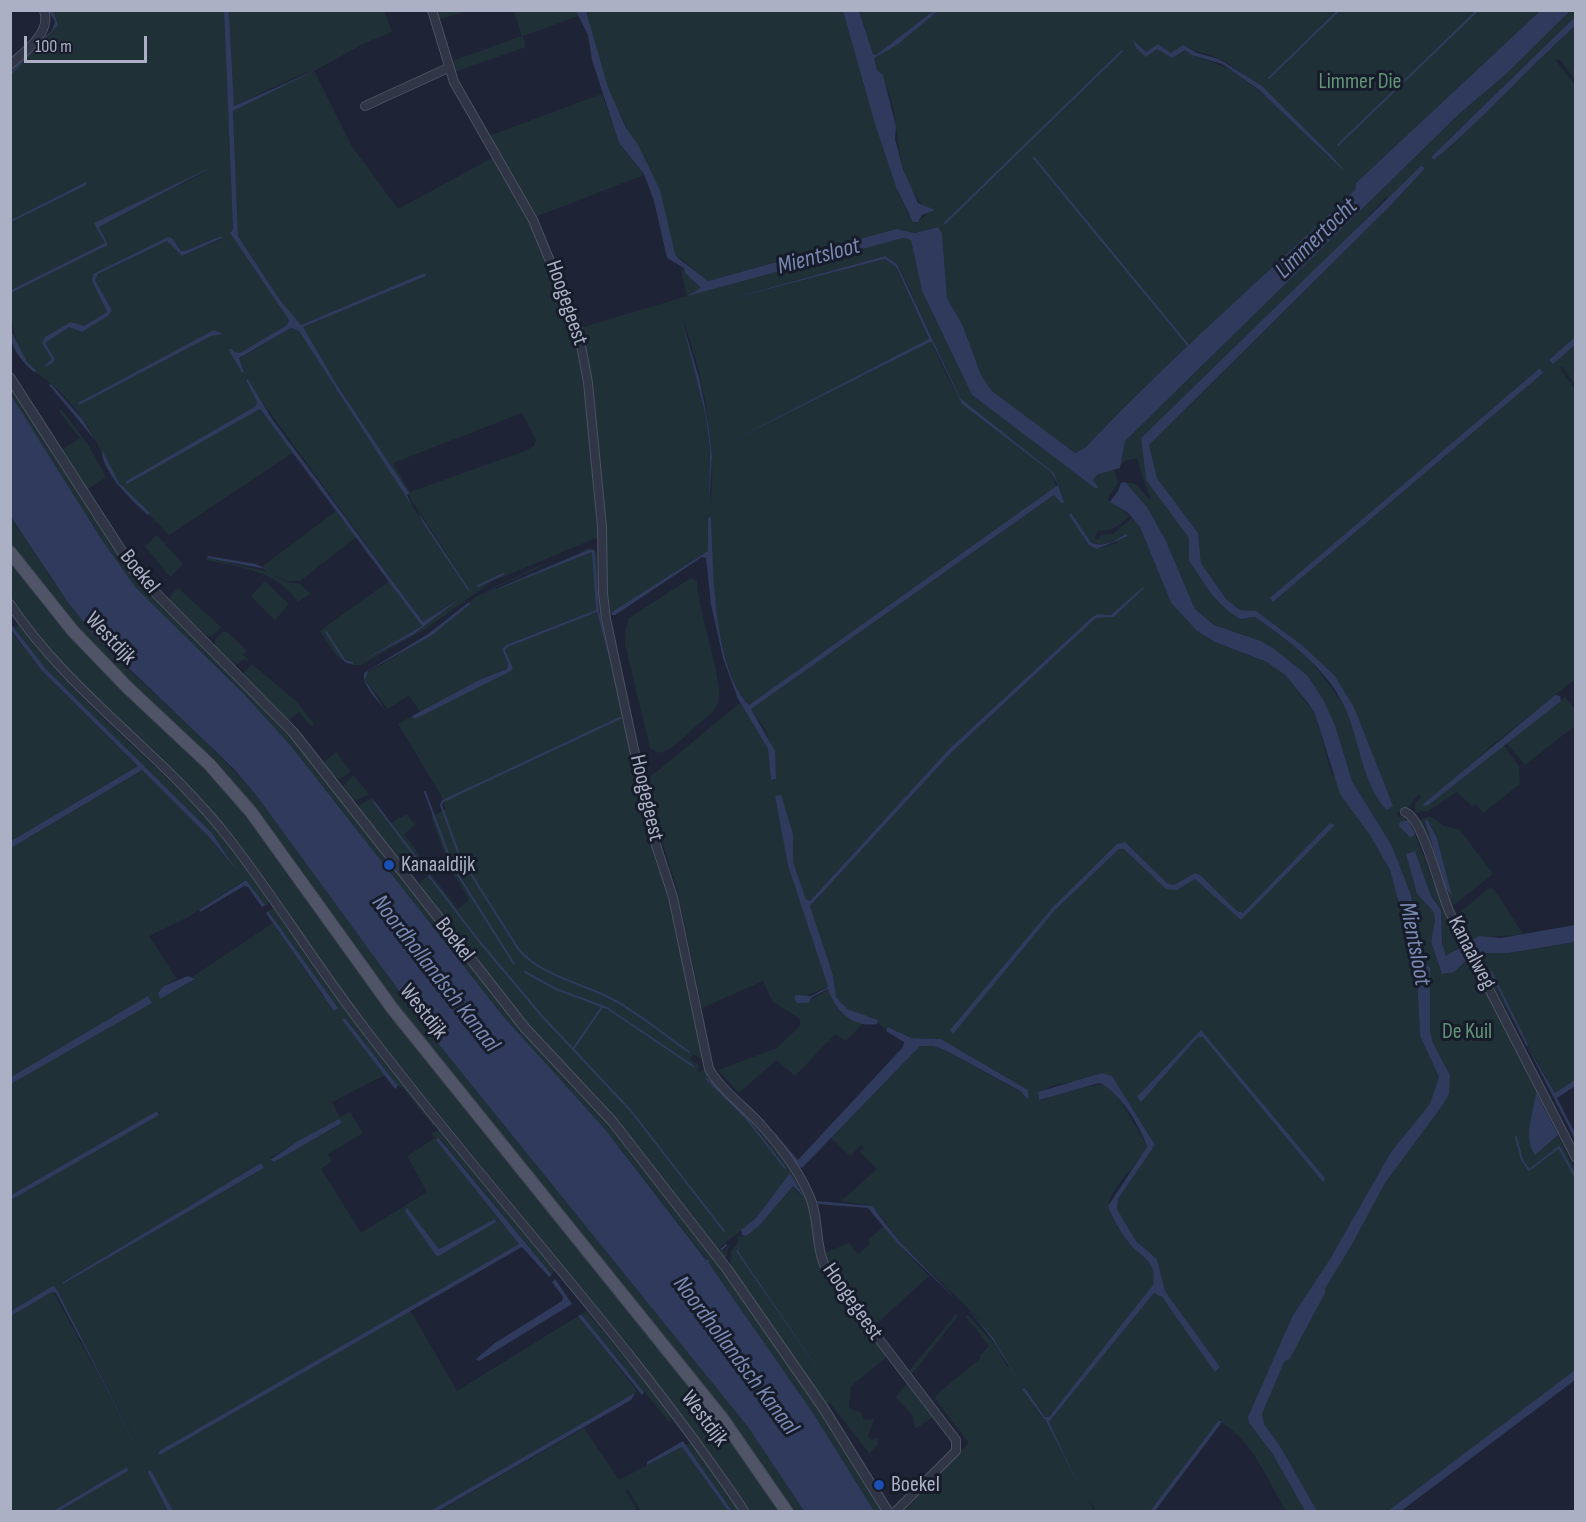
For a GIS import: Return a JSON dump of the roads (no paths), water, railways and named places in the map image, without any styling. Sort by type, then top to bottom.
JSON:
[{"type":"main road","name":"Westdijk","points":[[10,552],[74,632],[128,688],[209,764],[251,812],[392,1008],[696,1385],[787,1512]]},
{"type":"street","points":[[10,65],[45,28],[44,10]]},
{"type":"street","name":"Hoogegeest","points":[[432,10],[448,68],[534,220],[580,336],[588,383],[602,527],[603,593],[606,619],[652,833],[673,897],[708,1069],[763,1127],[799,1179],[810,1198],[819,1252],[827,1271],[956,1440],[956,1450],[895,1512]]},
{"type":"street","points":[[365,106],[448,68]]},
{"type":"street","name":"Boekel","points":[[10,378],[135,572],[293,732],[503,1001],[626,1139],[727,1269],[824,1409],[888,1512]]},
{"type":"street","name":"Westdijk","points":[[10,604],[44,649],[86,696],[177,782],[226,835],[360,1022],[595,1312],[746,1512]]},
{"type":"street","name":"Kanaalweg","points":[[1406,812],[1415,819],[1425,839],[1438,884],[1463,939],[1575,1158]]},
{"type":"water","points":[[49,11],[53,11],[58,25],[11,75],[11,72],[52,30],[55,22]]},
{"type":"water","points":[[224,11],[229,11],[234,106],[314,71],[233,111],[238,236],[280,300],[301,325],[424,273],[426,276],[303,327],[337,385],[409,493],[407,495],[412,506],[299,331],[291,328],[239,358],[244,372],[242,373],[229,350],[231,348],[234,352],[240,353],[287,325],[289,320],[230,233],[233,229]]},
{"type":"water","name":"Limmertocht","points":[[576,11],[586,11],[608,87],[626,128],[638,145],[660,190],[675,254],[678,258],[708,281],[896,229],[915,233],[938,227],[942,233],[947,298],[963,326],[981,375],[992,391],[1075,453],[1085,448],[1184,349],[1355,190],[1356,183],[1540,11],[1570,11],[1505,75],[1459,114],[1125,441],[1120,468],[1098,474],[1093,480],[1098,487],[1096,489],[972,395],[922,291],[911,240],[903,238],[687,296],[701,288],[685,273],[684,268],[667,258],[654,201],[644,174],[619,143],[592,60],[588,35]]},
{"type":"water","points":[[843,11],[859,11],[873,54],[876,55],[933,11],[938,11],[897,45],[874,58],[877,70],[883,75],[896,126],[895,139],[903,169],[918,203],[935,210],[922,215],[918,222],[913,222],[896,187],[875,124]]},
{"type":"water","points":[[1575,17],[1575,26],[1452,144],[1434,160],[1431,157]]},
{"type":"water","points":[[1133,40],[1146,52],[1158,44],[1171,53],[1183,45],[1197,53],[1219,59],[1262,86],[1347,174],[1258,89],[1222,64],[1192,55],[1185,50],[1172,58],[1157,49],[1146,57],[1136,48]]},
{"type":"water","points":[[216,165],[99,227],[108,245],[11,293],[11,290],[105,243],[94,223]]},
{"type":"water","points":[[1421,166],[1425,168],[1390,206],[1149,445],[1157,478],[1198,533],[1201,563],[1226,599],[1240,610],[1256,611],[1302,645],[1335,676],[1354,707],[1393,806],[1387,810],[1372,789],[1350,720],[1328,680],[1306,656],[1255,617],[1240,619],[1228,611],[1212,595],[1189,561],[1189,538],[1146,480],[1141,438]]},
{"type":"water","points":[[86,182],[86,185],[11,222],[11,220]]},
{"type":"water","points":[[221,236],[222,238],[182,256],[167,241],[98,274],[95,280],[112,310],[108,316],[82,332],[69,327],[45,343],[55,359],[53,363],[43,367],[52,359],[42,343],[45,337],[71,322],[84,326],[107,312],[92,281],[93,274],[168,237],[172,238],[181,251],[185,251]]},
{"type":"water","points":[[885,256],[897,264],[960,398],[1054,473],[1064,502],[1062,504],[1054,495],[751,709],[775,751],[776,779],[771,780],[768,749],[738,699],[723,658],[711,604],[706,558],[702,557],[615,615],[612,615],[612,612],[708,551],[708,518],[711,517],[714,588],[722,642],[728,667],[737,688],[749,705],[1058,485],[1051,472],[962,404],[932,342],[718,448],[929,339],[897,268],[885,259],[715,303]]},
{"type":"water","points":[[681,317],[700,381],[709,428],[712,456],[709,510],[710,449],[706,417]]},
{"type":"water","points":[[10,329],[27,362],[36,370],[34,372],[17,353],[10,336]]},
{"type":"water","points":[[214,330],[223,334],[211,336],[79,405],[78,403]]},
{"type":"water","points":[[1575,337],[1575,345],[1553,364],[1549,360]]},
{"type":"water","points":[[1540,368],[1543,373],[1273,602],[1270,598]]},
{"type":"water","points":[[248,379],[272,419],[423,622],[459,599],[414,634],[360,662],[422,626],[260,409],[127,484],[125,482],[256,406],[257,402],[246,380]]},
{"type":"water","points":[[51,384],[83,420],[95,440],[49,385]]},
{"type":"water","name":"Noordhollandsch Kanaal","points":[[11,395],[102,540],[136,588],[244,694],[291,746],[503,1016],[604,1128],[706,1260],[711,1260],[708,1262],[815,1416],[874,1511],[804,1511],[748,1427],[432,1036],[256,795],[233,768],[92,633],[67,601],[11,517]]},
{"type":"water","points":[[102,450],[119,483],[150,513],[148,515],[126,494],[112,476],[103,458]]},
{"type":"water","points":[[1125,482],[1147,507],[1166,541],[1195,609],[1214,625],[1261,641],[1274,649],[1307,675],[1323,699],[1335,725],[1352,781],[1392,846],[1411,895],[1422,955],[1430,968],[1430,1032],[1433,1043],[1450,1075],[1449,1094],[1442,1106],[1385,1183],[1351,1246],[1294,1339],[1262,1414],[1264,1424],[1280,1446],[1317,1511],[1305,1511],[1272,1453],[1249,1423],[1248,1417],[1293,1315],[1330,1259],[1391,1152],[1430,1104],[1439,1077],[1420,1036],[1417,977],[1409,962],[1401,911],[1390,870],[1370,835],[1340,794],[1315,714],[1285,675],[1267,662],[1215,642],[1197,631],[1171,603],[1140,527],[1128,513],[1110,502],[1121,483]]},
{"type":"water","points":[[418,512],[469,589],[469,592],[423,523]]},
{"type":"water","points":[[1071,513],[1091,542],[1095,544],[1109,543],[1126,534],[1128,536],[1097,549],[1089,545],[1069,515]]},
{"type":"water","points":[[588,550],[594,550],[595,553],[599,611],[610,663],[597,612],[508,647],[505,650],[513,668],[511,671],[415,719],[412,716],[479,680],[507,669],[508,663],[502,649],[506,645],[596,610],[592,552],[480,596]]},
{"type":"water","points":[[208,556],[256,564],[266,569],[207,558]]},
{"type":"water","points":[[1143,587],[1114,617],[1096,618],[952,752],[810,906],[833,975],[836,997],[847,1009],[878,1020],[877,1024],[860,1023],[846,1016],[840,1011],[828,989],[812,997],[808,1003],[797,1003],[794,998],[796,995],[811,996],[828,987],[788,865],[775,796],[781,795],[793,834],[793,862],[806,899],[810,901],[949,749],[1090,619],[1097,614],[1111,615]]},
{"type":"water","points":[[469,602],[470,604],[431,636],[368,671],[365,680],[385,710],[365,683],[364,673],[428,634]]},
{"type":"water","points":[[11,624],[46,669],[212,833],[236,870],[210,838],[142,770],[11,848],[11,841],[138,766],[42,671],[11,630]]},
{"type":"water","points":[[1555,695],[1560,696],[1561,701],[1427,806],[1422,805]]},
{"type":"water","points":[[1427,819],[1437,838],[1452,896],[1440,872],[1425,822]]},
{"type":"water","points":[[1408,820],[1415,834],[1411,838],[1399,826],[1400,822]]},
{"type":"water","points":[[1330,823],[1335,825],[1241,920],[1195,879],[1177,890],[1166,889],[1124,849],[1119,849],[1054,911],[953,1034],[950,1030],[1052,908],[1117,844],[1125,842],[1168,884],[1174,885],[1195,873],[1200,875],[1237,911],[1243,913]]},
{"type":"water","points":[[1415,851],[1431,896],[1441,910],[1442,943],[1446,956],[1479,936],[1501,938],[1575,925],[1575,942],[1509,953],[1474,953],[1454,972],[1442,974],[1431,942],[1435,920],[1433,911],[1417,894],[1406,854]]},
{"type":"water","points":[[246,880],[265,905],[262,907],[248,887],[244,886],[200,912],[199,910]]},
{"type":"water","points":[[268,911],[338,1008],[334,1011],[266,913]]},
{"type":"water","points":[[188,976],[195,979],[160,999],[158,993],[164,986]]},
{"type":"water","points":[[148,996],[152,1003],[11,1084],[11,1077]]},
{"type":"water","points":[[345,1018],[398,1086],[395,1089],[342,1020]]},
{"type":"water","points":[[888,1027],[911,1038],[941,1039],[1028,1090],[1029,1098],[1027,1099],[1020,1091],[945,1050],[933,1046],[920,1046],[802,1168],[799,1167],[773,1131],[798,1160],[903,1047],[904,1042],[886,1031]]},
{"type":"water","points":[[1201,1030],[1325,1178],[1323,1182],[1203,1037],[1198,1037],[1141,1102],[1137,1097]]},
{"type":"water","points":[[1526,1044],[1555,1093],[1575,1080],[1575,1086],[1557,1098],[1575,1133],[1575,1139]]},
{"type":"water","points":[[1102,1073],[1112,1076],[1155,1145],[1118,1199],[1117,1209],[1136,1241],[1157,1259],[1165,1291],[1220,1367],[1215,1372],[1162,1297],[1154,1293],[1049,1422],[1082,1492],[1046,1421],[1022,1389],[1025,1388],[1045,1417],[1049,1417],[1153,1285],[1151,1265],[1126,1239],[1108,1206],[1147,1147],[1135,1121],[1114,1093],[1099,1083],[1039,1100],[1038,1092]]},
{"type":"water","points":[[1536,1092],[1558,1135],[1535,1155],[1529,1140],[1529,1132]]},
{"type":"water","points":[[157,1111],[159,1115],[11,1200],[11,1195]]},
{"type":"water","points":[[339,1119],[342,1123],[274,1162],[270,1160],[298,1141]]},
{"type":"water","points":[[438,1137],[552,1275],[549,1277],[522,1247],[160,1455],[158,1453],[161,1450],[519,1244],[436,1140]]},
{"type":"water","points":[[261,1163],[264,1168],[63,1284],[63,1282]]},
{"type":"water","points":[[790,1173],[804,1197],[793,1186],[759,1226],[746,1236],[742,1235],[741,1230],[756,1218]]},
{"type":"water","points":[[817,1201],[872,1206],[899,1241],[958,1301],[897,1243],[868,1208],[818,1204]]},
{"type":"water","points":[[407,1208],[439,1249],[495,1219],[496,1222],[437,1257],[405,1211]]},
{"type":"water","points":[[740,1245],[738,1251],[837,1397],[736,1251]]},
{"type":"water","points":[[555,1279],[572,1304],[479,1361],[476,1359],[495,1343],[562,1301],[563,1297],[552,1282]]},
{"type":"water","points":[[53,1286],[141,1454],[56,1293],[52,1292],[11,1316],[11,1311]]},
{"type":"water","points":[[964,1304],[993,1338],[1021,1385],[992,1339]]},
{"type":"water","points":[[581,1314],[644,1392],[642,1395],[581,1320],[578,1316]]},
{"type":"water","points":[[1575,1370],[1575,1380],[1401,1511],[1388,1511]]},
{"type":"water","points":[[635,1393],[631,1400],[438,1511],[430,1511]]},
{"type":"water","points":[[1219,1420],[1222,1422],[1155,1511],[1150,1511]]},
{"type":"water","points":[[683,1441],[732,1511],[728,1511],[682,1447],[647,1465],[647,1462]]},
{"type":"water","points":[[127,1467],[128,1471],[59,1511],[53,1511]]},
{"type":"water","points":[[149,1470],[173,1511],[168,1511],[148,1473]]},
{"type":"waterway","points":[[1269,78],[1339,10]]},
{"type":"waterway","points":[[1338,145],[1478,10]]},
{"type":"waterway","points":[[945,223],[1122,51]]},
{"type":"waterway","points":[[1034,158],[1188,345]]},
{"type":"waterway","points":[[478,586],[503,574]]},
{"type":"waterway","points":[[326,632],[345,661],[352,663]]},
{"type":"waterway","points":[[620,718],[443,801],[441,805],[459,855],[519,950],[551,973],[600,993],[622,1005],[689,1052]]},
{"type":"waterway","points":[[425,792],[453,867],[514,964]]},
{"type":"waterway","points":[[374,802],[423,867]]},
{"type":"waterway","points":[[429,876],[479,941],[541,1015],[631,1111],[724,1231]]},
{"type":"waterway","points":[[525,972],[556,989],[607,1008],[693,1066]]},
{"type":"waterway","points":[[1491,972],[1527,1045]]},
{"type":"waterway","points":[[573,1049],[602,1007]]},
{"type":"waterway","points":[[707,1079],[746,1118],[785,1168]]},
{"type":"waterway","points":[[1516,1137],[1522,1160],[1529,1170],[1559,1147],[1576,1178]]},
{"type":"waterway","points":[[722,1249],[726,1245]]},
{"type":"waterway","name":"Mientsloot","points":[[1286,1356],[1321,1291]]},
{"type":"place","name":"Kanaaldijk","points":[[389,865]]},
{"type":"place","name":"Boekel","points":[[879,1485]]},
{"type":"park label","name":"Limmer Die","points":[[1360,82]]},
{"type":"park label","name":"De Kuil","points":[[1467,1032]]}]
